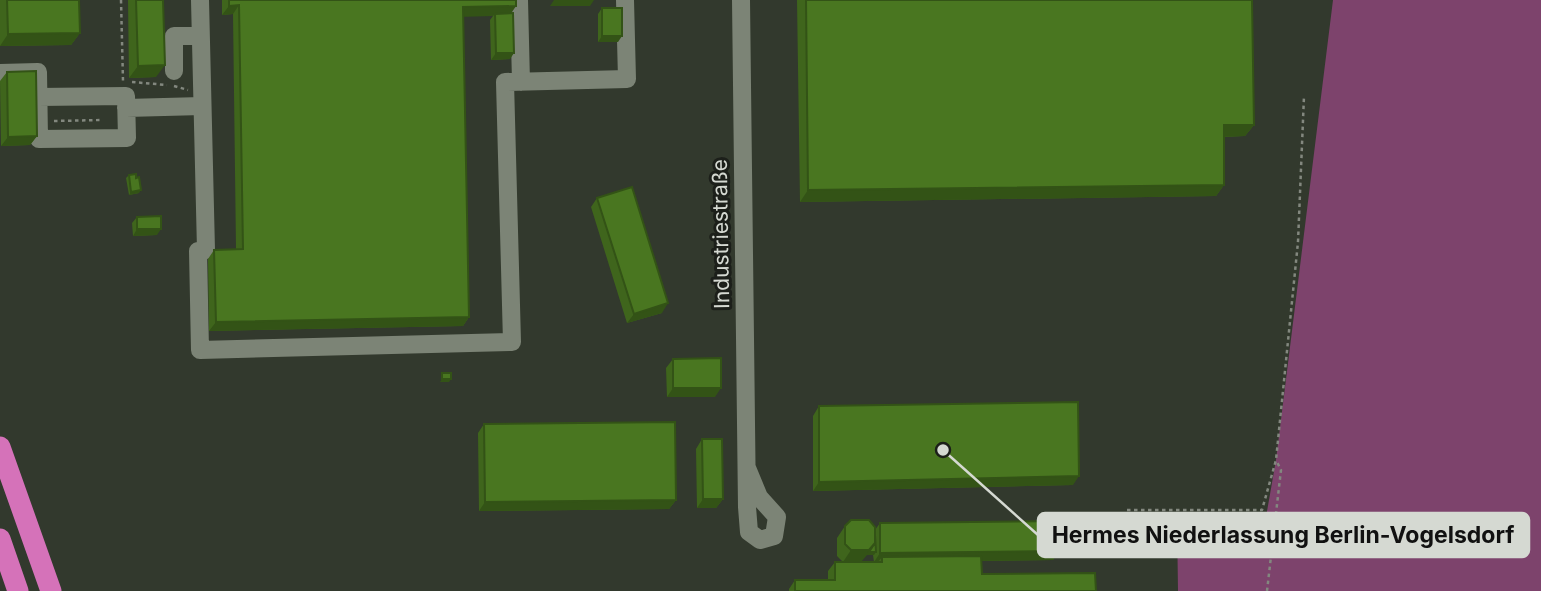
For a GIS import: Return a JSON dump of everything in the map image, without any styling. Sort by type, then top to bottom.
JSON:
[{"type":"highway","points":[[0,447],[51,591]]},
{"type":"highway","points":[[0,539],[18,591]]},
{"type":"street","points":[[200,0],[206,250],[198,251],[200,350],[512,342],[505,82],[627,79],[625,0]]},
{"type":"street","points":[[519,0],[521,82]]},
{"type":"street","name":"Industriestraße","points":[[741,0],[747,468]]},
{"type":"street","points":[[174,71],[174,36],[200,36]]},
{"type":"street","points":[[0,73],[38,72],[38,97],[38,121],[39,139],[127,138],[126,96],[38,97]]},
{"type":"street","points":[[126,108],[202,100]]},
{"type":"path","points":[[121,0],[123,81],[154,82],[202,100]]},
{"type":"path","points":[[1127,510],[1262,510],[1276,460],[1298,242],[1304,96]]},
{"type":"path","points":[[38,121],[102,120]]},
{"type":"path","points":[[1267,591],[1281,470],[1276,460]]},
{"type":"shaded area","points":[[1333,0],[1541,0],[1541,591],[1178,591],[1177,520],[1266,517],[1276,460]]},
{"type":"building","points":[[7,0],[79,0],[80,33],[8,34]]},
{"type":"building","points":[[136,0],[163,0],[165,65],[138,66]]},
{"type":"building","points":[[229,0],[516,0],[516,6],[463,7],[469,317],[216,322],[214,250],[243,249],[239,5],[229,6]]},
{"type":"building","points":[[806,0],[1252,0],[1254,125],[1224,125],[1224,185],[808,190]]},
{"type":"building","points":[[602,8],[622,8],[622,36],[602,36]]},
{"type":"building","points":[[513,13],[514,53],[496,53],[495,14]]},
{"type":"building","points":[[36,71],[37,136],[8,137],[7,72]]},
{"type":"building","points":[[136,174],[141,190],[131,192],[129,175]]},
{"type":"building","points":[[632,187],[668,303],[634,314],[597,198]]},
{"type":"building","points":[[161,216],[161,229],[137,229],[137,217]]},
{"type":"building","points":[[721,358],[721,388],[673,388],[673,359]]},
{"type":"building","points":[[442,373],[451,373],[451,379],[442,379]]},
{"type":"building","points":[[1078,402],[1079,476],[819,482],[819,406]]},
{"type":"building","points":[[675,422],[676,500],[485,502],[484,424]]},
{"type":"building","points":[[702,439],[722,439],[723,499],[703,499]]},
{"type":"building","points":[[851,520],[869,520],[875,527],[875,543],[869,550],[851,550],[845,544],[845,526]]},
{"type":"building","points":[[1059,521],[1059,530],[1098,530],[1098,542],[1059,543],[1059,551],[880,553],[880,523]]},
{"type":"building","points":[[875,535],[876,552],[869,552],[875,543]]},
{"type":"building","points":[[981,556],[982,574],[1095,573],[1096,591],[795,591],[795,580],[835,580],[835,562],[882,562],[882,557]]},
{"type":"place","name":"Hermes Niederlassung Berlin-Vogelsdorf","points":[[943,450]]}]
